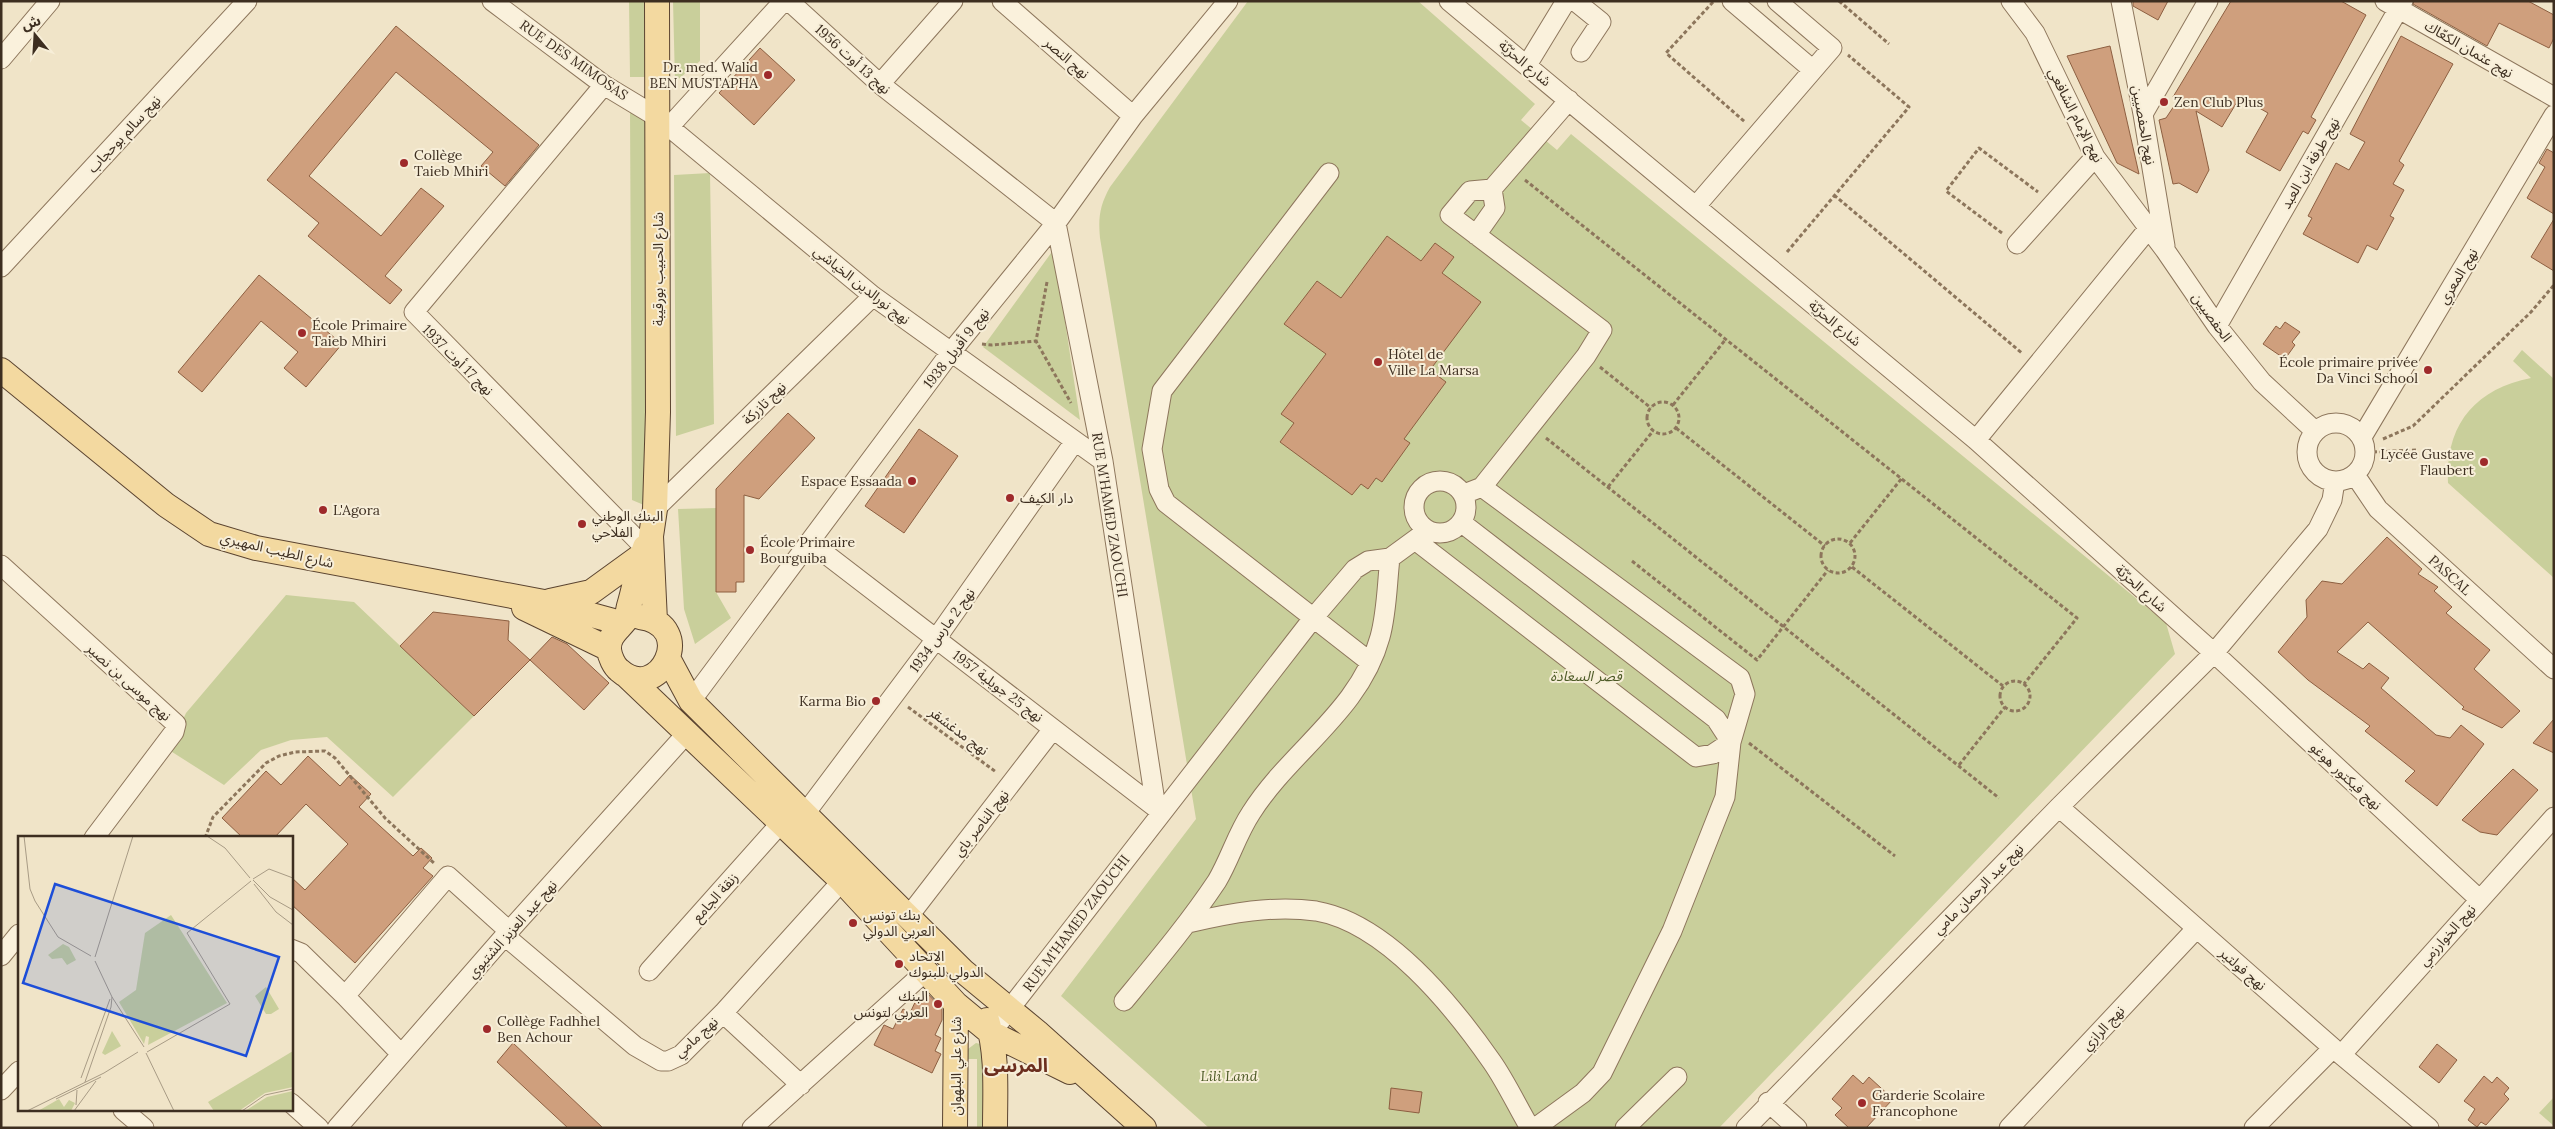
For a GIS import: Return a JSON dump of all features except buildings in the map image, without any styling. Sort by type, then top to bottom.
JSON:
[{"type":"main road","name":"شارع الحبيب بورقيبة","points":[[648,547],[655,509],[663,122],[656,1]]},
{"type":"main road","name":"شارع الطيب المهيري","points":[[1,370],[166,505],[209,534],[256,548],[544,602],[623,622]]},
{"type":"main road","points":[[544,602],[591,592],[648,547]]},
{"type":"main road","points":[[648,547],[655,621]]},
{"type":"main road","points":[[648,547],[623,622],[612,635],[609,649],[612,660],[618,669],[688,732],[842,881],[956,1004],[991,1033],[1094,1084]]},
{"type":"main road","name":"شارع الطيب المهيري","points":[[488,591],[609,649]]},
{"type":"main road","points":[[623,622],[640,617],[655,621],[666,631],[671,645],[669,660],[664,668],[646,678],[627,676]]},
{"type":"main road","points":[[669,660],[691,701],[804,815],[963,971],[1037,1032],[1144,1128]]},
{"type":"main road","name":"شارع علي البلهوان","points":[[963,971],[983,1007],[991,1033],[995,1076],[995,1128]]},
{"type":"main road","name":"شارع علي البلهوان","points":[[956,1004],[956,1128]]},
{"type":"main road","points":[[957,1041],[1015,1028],[1037,1032]]},
{"type":"street","points":[[1,59],[50,1]]},
{"type":"street","name":"نهج سالم بوحجاب","points":[[1,267],[247,1]]},
{"type":"street","name":"RUE DES MIMOSAS","points":[[492,1],[604,85],[663,122]]},
{"type":"street","points":[[880,84],[953,1]]},
{"type":"street","name":"نهج النصر","points":[[1002,1],[1133,116]]},
{"type":"street","name":"نهج 9 أفريل 1938","points":[[691,701],[956,346],[1056,223],[1133,116],[1228,1]]},
{"type":"street","name":"شارع الحرّيّة","points":[[1449,1],[1976,440],[2214,653]]},
{"type":"street","points":[[1527,65],[1566,1]]},
{"type":"street","points":[[1575,1],[1602,22],[1581,52]]},
{"type":"street","points":[[1732,1],[1813,70]]},
{"type":"street","points":[[1696,206],[1832,48],[1777,1]]},
{"type":"street","name":"نهج الحفصيين","points":[[2121,1],[2143,114],[2165,250]]},
{"type":"street","points":[[2143,114],[2208,1]]},
{"type":"street","name":"نهج 13 أوت 1956","points":[[663,122],[785,2],[790,2],[880,84],[1056,223]]},
{"type":"street","name":"نهج عثمان الكعّاك","points":[[2396,4],[2554,97]]},
{"type":"street","name":"نهج طرفة ابن العبد","points":[[2217,326],[2396,4]]},
{"type":"street","name":"نهج الإمام الشافعي","points":[[2019,5],[2035,33],[2095,157],[2165,250]]},
{"type":"street","name":"نهج 17 أوت 1937","points":[[604,85],[414,312],[648,547]]},
{"type":"street","points":[[1464,494],[1482,487],[1586,356],[1602,330],[1450,215],[1470,191],[1492,189],[1568,100]]},
{"type":"street","name":"نهج المعري","points":[[2364,446],[2554,115]]},
{"type":"street","name":"نهج نورالدين الخياشي","points":[[663,122],[873,296],[956,346],[1075,441],[1103,461]]},
{"type":"street","points":[[2017,244],[2095,157]]},
{"type":"street","points":[[1329,173],[1162,391],[1152,449],[1159,489],[1166,503],[1370,662]]},
{"type":"street","points":[[1476,235],[1495,208],[1492,189]]},
{"type":"street","name":"RUE M'HAMED ZAOUCHI","points":[[1010,1010],[1158,810],[1103,461],[1056,223]]},
{"type":"street","points":[[1976,440],[2149,228]]},
{"type":"street","name":"الحفصيين","points":[[2165,250],[2217,326],[2262,382],[2315,431]]},
{"type":"street","name":"نهج تازركة","points":[[655,509],[873,296]]},
{"type":"street","points":[[2336,422],[2348,425],[2364,446],[2363,464],[2355,475],[2335,481],[2324,479],[2314,472],[2308,463],[2306,451],[2309,440],[2315,431],[2325,425],[2336,422]]},
{"type":"street","name":"نهج 2 مارس 1934","points":[[804,815],[936,639],[1075,441]]},
{"type":"street","name":"PASCAL","points":[[2355,475],[2370,500],[2389,520],[2554,668]]},
{"type":"street","name":"نهج عبد الرحمان مامي","points":[[1746,1128],[1768,1102],[2214,653],[2318,529],[2332,500],[2335,481]]},
{"type":"street","points":[[1158,810],[1180,791],[1314,617],[1355,569],[1368,561],[1390,558],[1421,535],[1445,534],[1462,523],[1467,511],[1464,494],[1449,482],[1429,483],[1418,493],[1413,508],[1421,535],[1696,757],[1713,754],[1731,742]]},
{"type":"street","points":[[1188,923],[1241,911],[1278,910],[1317,912],[1354,924],[1387,945],[1430,986],[1460,1020],[1493,1063],[1538,1127],[1583,1093],[1602,1073],[1672,930],[1725,797],[1731,742],[1746,694],[1740,678],[1482,487]]},
{"type":"street","points":[[1462,523],[1716,719],[1731,742]]},
{"type":"street","name":"نهج 25 جويلية 1957","points":[[810,542],[1054,728],[1158,810]]},
{"type":"street","points":[[1124,1001],[1188,923],[1218,878],[1251,812],[1283,773],[1342,710],[1370,662],[1381,636],[1390,558]]},
{"type":"street","name":"نهج موسى بن نصير","points":[[1,565],[176,724],[174,732],[96,836]]},
{"type":"street","name":"نهج فيكتور هوغو","points":[[2214,653],[2479,899]]},
{"type":"street","name":"نهج الناصر باي","points":[[908,917],[1054,728]]},
{"type":"street","name":"نهج عبد العزيز الشتيوي","points":[[337,1128],[688,732]]},
{"type":"street","name":"نهج فولتير","points":[[2059,808],[2337,1051],[2429,1128]]},
{"type":"street","name":"نهج الخوارزمي","points":[[2254,1128],[2337,1051],[2554,817]]},
{"type":"street","name":"زنقة الجامع","points":[[649,971],[781,823]]},
{"type":"street","points":[[346,996],[448,876]]},
{"type":"street","name":"نهج مامي","points":[[448,876],[507,934],[635,1046],[661,1060],[668,1061],[681,1055],[723,1013],[842,881]]},
{"type":"street","name":"نهج الرازي","points":[[2010,1128],[2196,929]]},
{"type":"street","points":[[1,956],[18,935]]},
{"type":"street","points":[[292,949],[301,953],[346,996],[401,1054]]},
{"type":"street","points":[[752,1128],[926,971]]},
{"type":"street","points":[[991,1033],[1010,1010]]},
{"type":"street","points":[[723,1013],[801,1085]]},
{"type":"street","points":[[1,1090],[18,1072]]},
{"type":"street","points":[[1625,1128],[1677,1077]]},
{"type":"street","points":[[1768,1102],[1798,1128]]},
{"type":"street","points":[[292,1104],[319,1128]]},
{"type":"street","points":[[125,1112],[144,1128]]},
{"type":"path","points":[[1713,1],[1666,53],[1759,134]]},
{"type":"path","points":[[1839,1],[1888,44]]},
{"type":"path","points":[[1786,252],[1909,107],[1839,48],[1832,48]]},
{"type":"path","points":[[2017,244],[1946,191],[1979,148],[2053,203]]},
{"type":"path","points":[[1511,168],[2077,618],[2024,684]]},
{"type":"path","points":[[1834,195],[2037,365]]},
{"type":"path","points":[[1047,279],[1036,341],[1080,420],[1075,441]]},
{"type":"path","points":[[2364,446],[2412,426],[2531,312],[2554,285]]},
{"type":"path","points":[[1674,405],[1726,339]]},
{"type":"path","points":[[956,346],[1036,341]]},
{"type":"path","points":[[1586,356],[1651,408]]},
{"type":"path","points":[[1662,401],[1674,405],[1680,416],[1676,428],[1665,434],[1653,430],[1647,419],[1651,408],[1662,401]]},
{"type":"path","points":[[1530,425],[1999,798]]},
{"type":"path","points":[[1676,428],[1825,546]]},
{"type":"path","points":[[1608,487],[1653,430]]},
{"type":"path","points":[[2364,446],[2416,450]]},
{"type":"path","points":[[1850,543],[1902,478]]},
{"type":"path","points":[[1836,539],[1850,543],[1856,554],[1852,567],[1840,574],[1828,570],[1821,558],[1825,546],[1836,539]]},
{"type":"path","points":[[1632,561],[1757,660],[1828,570]]},
{"type":"path","points":[[1852,567],[2003,686]]},
{"type":"path","points":[[2013,680],[2024,684],[2030,694],[2026,705],[2016,711],[2005,707],[2000,697],[2003,686],[2013,680]]},
{"type":"path","name":"نهج مدغشقر","points":[[894,696],[1011,784]]},
{"type":"path","points":[[1959,765],[2005,707]]},
{"type":"path","points":[[1731,742],[1746,742],[1895,856]]},
{"type":"path","points":[[206,836],[212,818],[266,763],[279,756],[295,752],[325,751],[335,758],[385,818],[448,876]]},
{"type":"green space","points":[[629,1],[647,1],[649,77],[630,77]]},
{"type":"green space","points":[[673,1],[700,1],[700,61],[675,82]]},
{"type":"green space","name":"قصر السعادة","points":[[1248,1],[1418,1],[1535,104],[1521,120],[1557,150],[1571,134],[2166,623],[2175,654],[1719,1128],[1209,1128],[1061,996],[1196,819],[1100,238],[1100,211],[1110,187]]},
{"type":"green space","points":[[630,110],[649,121],[651,508],[632,500]]},
{"type":"green space","points":[[710,173],[714,424],[676,436],[674,175]]},
{"type":"green space","points":[[1054,249],[1080,420],[983,347]]},
{"type":"green space","points":[[2522,350],[2554,379],[2554,578],[2448,483],[2448,462],[2452,444],[2458,427],[2467,413],[2479,401],[2494,391],[2511,383],[2531,378],[2513,361]]},
{"type":"green space","points":[[717,508],[716,592],[731,618],[695,644],[684,609],[678,509]]},
{"type":"green space","points":[[286,595],[354,602],[474,716],[393,797],[327,737],[291,740],[261,750],[224,785],[169,750],[186,713]]},
{"type":"green space","points":[[976,1043],[980,1044],[996,1128],[977,1128],[977,1059],[968,1059],[968,1049]]},
{"type":"green space","points":[[2554,1097],[2554,1126],[2539,1113]]},
{"type":"place","name":"Dr. med. Walid BEN MUSTAPHA","points":[[768,75]]},
{"type":"place","name":"Zen Club Plus","points":[[2164,102]]},
{"type":"place","name":"Collège Taieb Mhiri","points":[[404,163]]},
{"type":"place","name":"École Primaire Taieb Mhiri","points":[[302,333]]},
{"type":"place","name":"Hôtel de Ville La Marsa","points":[[1378,362]]},
{"type":"place","name":"École primaire privée Da Vinci School","points":[[2428,370]]},
{"type":"place","name":"Lycée Gustave Flaubert","points":[[2484,462]]},
{"type":"place","name":"Espace Essaada","points":[[912,481]]},
{"type":"place","name":"دار الكيف","points":[[1010,498]]},
{"type":"place","name":"L'Agora","points":[[323,510]]},
{"type":"place","name":"البنك الوطني الفلاحي","points":[[582,524]]},
{"type":"place","name":"École Primaire Bourguiba","points":[[750,550]]},
{"type":"place","name":"Karma Bio","points":[[876,701]]},
{"type":"place","name":"بنك تونس العربي الدولي","points":[[853,923]]},
{"type":"place","name":"الاتحاد الدولي للبنوك","points":[[899,964]]},
{"type":"place","name":"البنك العربي لتونس","points":[[938,1004]]},
{"type":"place","name":"Collège Fadhhel Ben Achour","points":[[487,1029]]},
{"type":"place","name":"Garderie Scolaire Francophone","points":[[1862,1103]]},
{"type":"district","name":"المرسى","points":[[1016,1065]]},
{"type":"park label","name":"Lili Land","points":[[1229,1076]]}]
